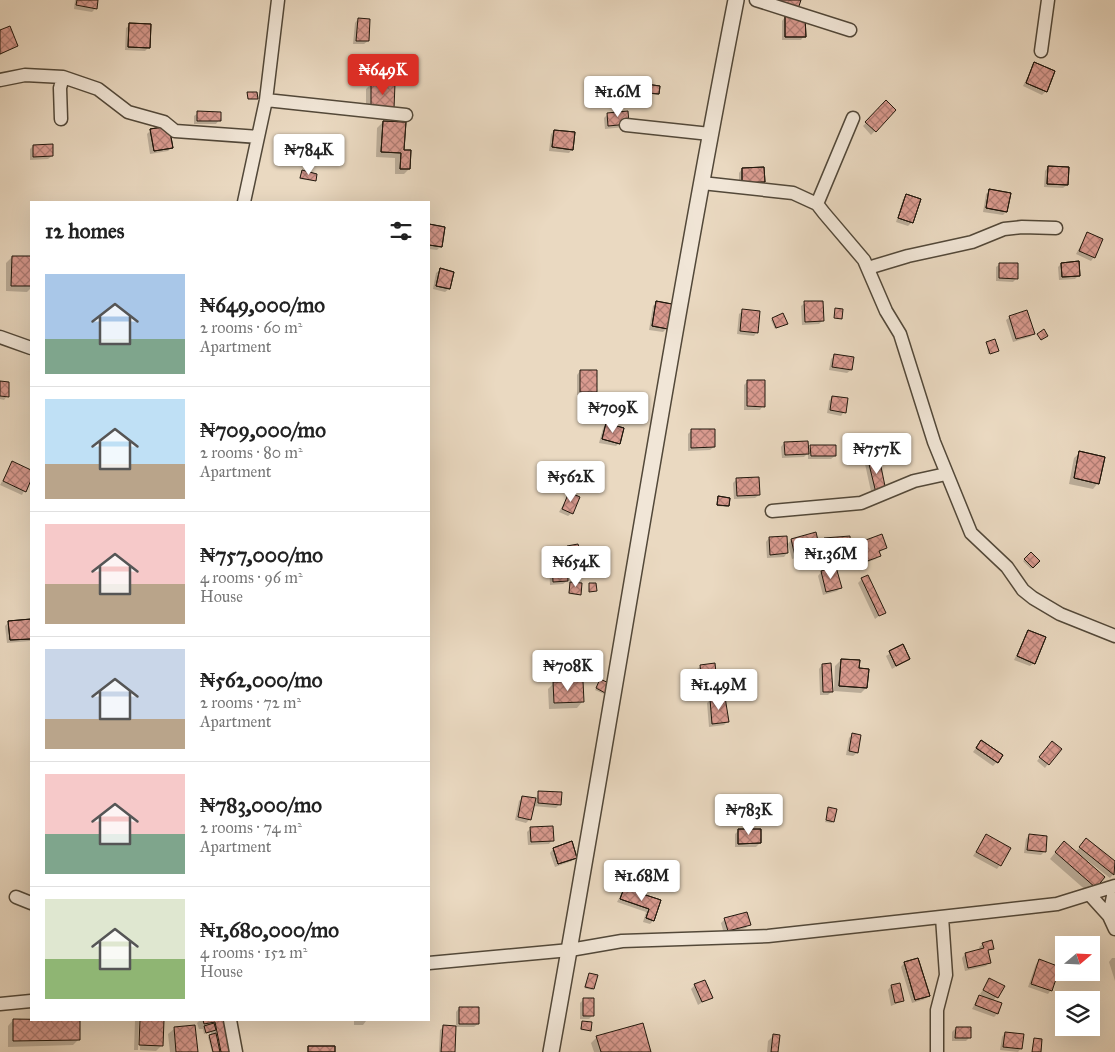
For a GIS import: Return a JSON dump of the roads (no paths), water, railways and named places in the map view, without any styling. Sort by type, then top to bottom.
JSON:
[{"type":"street","points":[[244,201],[266,100],[278,0]]},
{"type":"street","points":[[551,1052],[570,950],[643,512],[710,134],[736,0]]},
{"type":"street","points":[[756,0],[850,30]]},
{"type":"street","points":[[1041,51],[1048,0]]},
{"type":"street","points":[[0,80],[25,75],[63,77],[98,89],[128,112],[164,122],[175,131],[258,137]]},
{"type":"street","points":[[61,120],[60,88],[63,77]]},
{"type":"street","points":[[266,100],[406,115]]},
{"type":"street","points":[[817,204],[853,118]]},
{"type":"street","points":[[626,125],[710,134]]},
{"type":"street","points":[[702,183],[793,193],[817,204],[857,250],[868,268],[886,311],[900,334],[921,406],[946,474],[971,533],[1006,567],[1023,590],[1060,614],[1115,636]]},
{"type":"street","points":[[868,268],[908,256],[972,242],[1004,229],[1022,227],[1056,228]]},
{"type":"street","points":[[0,337],[30,348]]},
{"type":"street","points":[[772,511],[861,503],[914,480],[946,474]]},
{"type":"street","points":[[430,963],[570,950],[622,941],[768,936],[1058,904],[1115,886]]},
{"type":"street","points":[[1109,916],[1115,886]]},
{"type":"street","points":[[1090,895],[1109,916],[1115,928]]},
{"type":"street","points":[[16,897],[30,902]]},
{"type":"street","points":[[936,1052],[937,1010],[946,975],[942,917]]},
{"type":"street","points":[[0,1004],[30,1001]]},
{"type":"street","points":[[230,1021],[236,1052]]}]
